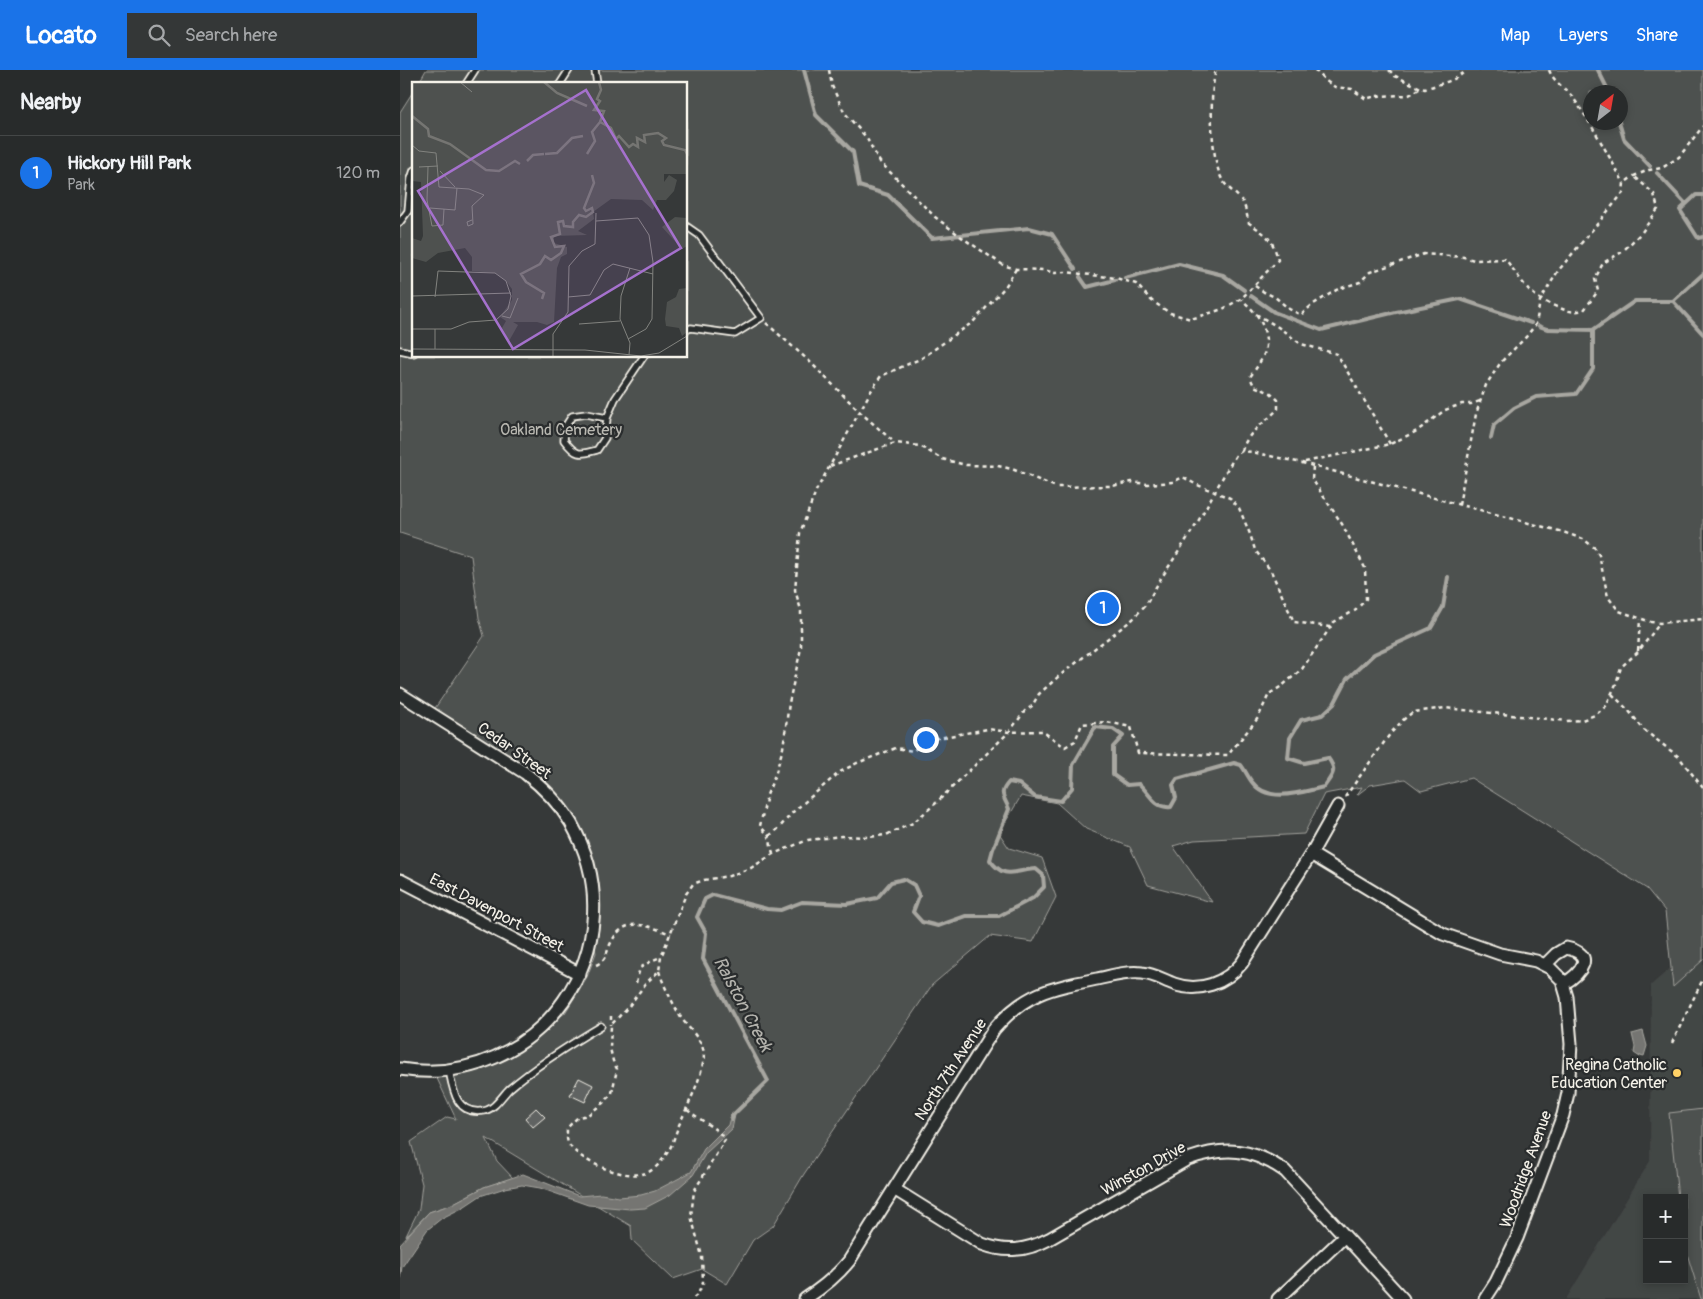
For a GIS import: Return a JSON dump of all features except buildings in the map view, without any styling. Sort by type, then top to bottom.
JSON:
[{"type":"street","name":"Cedar Street","points":[[400,694],[525,773],[558,804],[581,842],[593,886],[594,908],[592,931],[581,970],[559,1008],[544,1025],[526,1040],[486,1062],[464,1068],[424,1072],[400,1069]]},
{"type":"street","name":"North 7th Avenue","points":[[805,1299],[825,1287],[849,1261],[994,1029],[1006,1014],[1021,1003],[1048,990],[1129,972],[1158,976],[1187,987],[1215,984],[1228,977],[1242,963],[1311,854],[1338,806]]},
{"type":"street","points":[[1311,854],[1443,934],[1500,954],[1536,961],[1545,965],[1556,974],[1563,984],[1576,977],[1583,963],[1581,955],[1574,950],[1566,948],[1556,954],[1545,965]]},
{"type":"street","name":"East Davenport Street","points":[[400,880],[581,970]]},
{"type":"street","name":"Woodridge Avenue","points":[[1485,1299],[1496,1282],[1517,1238],[1565,1108],[1569,1085],[1571,1044],[1567,997],[1563,984]]},
{"type":"street","name":"Winston Drive","points":[[894,1189],[982,1244],[995,1249],[1023,1250],[1037,1246],[1188,1159],[1205,1153],[1224,1150],[1240,1151],[1272,1162],[1285,1171],[1403,1299]]},
{"type":"street","points":[[1278,1299],[1344,1236]]},
{"type":"lane","points":[[467,82],[475,70]]},
{"type":"lane","points":[[561,82],[569,70]]},
{"type":"lane","points":[[400,222],[411,213],[412,176]]},
{"type":"lane","points":[[688,227],[699,235],[761,318],[735,334],[688,329]]},
{"type":"lane","points":[[607,418],[586,414],[572,416],[564,427],[564,440],[572,451],[583,454],[597,450],[605,438],[607,418],[615,399],[643,358]]},
{"type":"lane","points":[[449,1070],[455,1097],[464,1108],[485,1112],[542,1064],[601,1026]]},
{"type":"path","points":[[828,70],[832,86],[844,112],[866,137],[880,162],[935,217],[964,239],[1003,265],[1016,269],[1044,270],[1055,273],[1066,272],[1116,278],[1136,284],[1152,301],[1170,313],[1191,319],[1223,309],[1242,298],[1278,260],[1275,247],[1267,235],[1249,224],[1243,202],[1223,182],[1214,154],[1212,115],[1216,70]]},
{"type":"path","points":[[1315,70],[1326,82],[1335,88],[1352,89],[1366,99],[1376,96],[1409,95],[1421,88]]},
{"type":"path","points":[[1389,70],[1395,76],[1425,89],[1439,83],[1451,81],[1466,70]]},
{"type":"path","points":[[1459,505],[1480,401],[1486,384],[1501,362],[1536,324],[1540,301],[1558,271],[1623,193],[1624,183],[1613,161],[1573,98],[1552,78],[1549,70]]},
{"type":"path","points":[[1624,183],[1634,176],[1649,170],[1662,168],[1679,157],[1703,126]]},
{"type":"path","points":[[1255,286],[1275,297],[1301,316],[1312,305],[1338,289],[1360,282],[1370,272],[1424,254],[1464,257],[1474,260],[1505,259],[1527,289],[1540,301],[1572,312],[1584,310],[1598,291],[1595,279],[1604,263],[1622,252],[1642,232],[1658,209],[1654,194],[1634,176]]},
{"type":"path","points":[[773,854],[769,836],[760,826],[763,809],[784,748],[789,703],[801,648],[801,610],[795,590],[800,533],[816,491],[881,376],[922,358],[973,322],[1005,287],[1016,269]]},
{"type":"path","points":[[1242,298],[1256,314],[1301,344],[1337,354],[1390,444]]},
{"type":"path","points":[[611,1016],[610,1048],[617,1069],[612,1093],[588,1115],[578,1117],[567,1128],[567,1140],[569,1146],[591,1162],[604,1168],[632,1175],[646,1173],[659,1164],[668,1152],[687,1110],[704,1053],[697,1038],[681,1017],[669,996],[659,971],[661,957],[672,934],[686,894],[693,884],[704,880],[729,876],[751,868],[773,854],[808,840],[842,836],[868,837],[886,835],[912,823],[943,797],[1009,732],[1025,711],[1032,706],[1039,694],[1132,618],[1147,602],[1196,525],[1236,455],[1242,451],[1244,445],[1256,429],[1278,409],[1278,400],[1270,393],[1254,386],[1250,376],[1264,354],[1266,341],[1264,330],[1256,314]]},
{"type":"path","points":[[761,318],[895,443]]},
{"type":"path","points":[[1302,463],[1390,444],[1417,431],[1445,410],[1462,404],[1480,401]]},
{"type":"path","points":[[830,466],[895,443],[920,446],[942,460],[966,465],[998,466],[1012,469],[1056,486],[1112,486],[1132,482],[1148,484],[1173,482],[1183,477],[1230,498],[1239,508],[1255,550],[1271,571],[1294,622],[1330,627]]},
{"type":"path","points":[[1242,451],[1314,466],[1563,532],[1583,539],[1595,548],[1599,556],[1608,597],[1619,611],[1640,619],[1660,623],[1703,619]]},
{"type":"path","points":[[769,836],[793,812],[840,772],[857,763],[896,748],[913,751],[927,740],[988,729],[1009,732],[1042,731],[1065,746],[1075,741],[1082,724],[1107,722],[1131,727],[1138,753],[1228,755],[1258,718],[1269,694],[1282,686],[1302,668],[1334,622],[1356,610],[1366,600],[1365,568],[1342,524],[1312,479],[1314,466]]},
{"type":"path","points":[[1638,652],[1640,619]]},
{"type":"path","points":[[1338,806],[1390,734],[1413,712],[1445,708],[1567,721],[1582,720],[1595,715],[1606,706],[1621,667],[1638,652],[1660,623]]},
{"type":"path","points":[[1612,694],[1630,711],[1644,730],[1679,757],[1703,788]]},
{"type":"path","points":[[581,970],[600,963],[606,957],[614,937],[631,924],[646,926],[672,934]]},
{"type":"path","points":[[636,983],[640,968],[661,957]]},
{"type":"path","points":[[611,1025],[629,1006],[646,983],[659,971]]},
{"type":"path","points":[[1672,1043],[1703,979]]},
{"type":"path","points":[[687,1110],[719,1132],[725,1140],[694,1191],[692,1216],[702,1256],[703,1283],[698,1294],[692,1299]]},
{"type":"shaded area","name":"Regina Catholic Education Center","points":[[1703,940],[1703,1299],[1566,1299],[1650,1161],[1651,985]]},
{"type":"shaded area","points":[[1643,1031],[1647,1046],[1644,1056],[1640,1055],[1640,1057],[1634,1053],[1635,1047],[1632,1034]]},
{"type":"shaded area","points":[[731,1114],[735,1115],[732,1129],[706,1153],[693,1175],[670,1195],[645,1208],[630,1209],[588,1205],[540,1188],[522,1185],[505,1188],[480,1196],[442,1218],[427,1230],[402,1267],[400,1279],[400,1244],[429,1212],[450,1205],[484,1187],[523,1174],[579,1196],[601,1194],[619,1197],[641,1195],[655,1191],[691,1172],[704,1149],[728,1125]]},
{"type":"green space","name":"Oakland Cemetery","points":[[426,70],[1703,70],[1703,960],[1673,987],[1665,911],[1647,889],[1471,778],[1421,791],[1405,779],[1370,785],[1357,795],[1362,787],[1324,794],[1304,834],[1194,840],[1173,846],[1212,902],[1148,885],[1130,847],[1086,829],[1057,803],[1021,796],[999,833],[1009,848],[1042,858],[1056,897],[1033,942],[990,936],[932,985],[804,1174],[773,1226],[753,1240],[727,1284],[702,1269],[673,1279],[632,1240],[631,1226],[486,1138],[497,1161],[513,1178],[484,1187],[450,1205],[429,1212],[406,1236],[419,1209],[422,1184],[411,1142],[447,1117],[456,1119],[434,1072],[486,1062],[526,1040],[565,1013],[587,977],[596,953],[592,931],[593,886],[558,804],[525,773],[431,714],[484,636],[479,618],[471,556],[400,533],[400,112],[412,93],[412,358],[688,358],[688,82],[419,82]]},
{"type":"green space","points":[[1703,1109],[1703,1299],[1701,1299],[1688,1257],[1688,1194],[1678,1194],[1669,1113]]},
{"type":"waterway","points":[[804,70],[816,115],[853,152],[859,186],[888,195],[932,238],[1029,228],[1052,234],[1075,269]]},
{"type":"waterway","points":[[1598,70],[1606,85]]},
{"type":"waterway","points":[[1621,130],[1624,139],[1650,166]]},
{"type":"waterway","points":[[1657,173],[1686,204]]},
{"type":"waterway","points":[[1703,195],[1696,195],[1680,210],[1698,238],[1703,237]]},
{"type":"waterway","points":[[1125,278],[1179,264],[1223,275],[1244,290]]},
{"type":"waterway","points":[[1673,301],[1703,274]]},
{"type":"waterway","points":[[1080,277],[1087,287],[1115,280]]},
{"type":"waterway","points":[[1251,296],[1274,312],[1321,330],[1460,299],[1531,323]]},
{"type":"waterway","name":"Ralston Creek","points":[[1491,438],[1494,425],[1514,408],[1536,397],[1576,394],[1593,369],[1593,330],[1635,301],[1673,301],[1703,334]]},
{"type":"waterway","points":[[1539,326],[1547,329],[1593,330]]},
{"type":"waterway","name":"Ralston Creek","points":[[732,1119],[733,1115],[768,1081],[703,959],[706,933],[697,917],[705,899],[713,895],[767,909],[781,910],[802,902],[847,904],[877,898],[891,882],[904,879],[914,885],[919,896],[913,912],[922,922],[938,926],[966,916],[999,916],[1033,898],[1044,887],[1043,875],[1036,869],[1010,873],[1000,870],[990,860],[1009,809],[1003,795],[1004,789],[1009,782],[1019,784],[1035,797],[1061,801],[1072,788],[1073,765],[1095,727],[1113,729],[1123,736],[1113,747],[1113,775],[1127,785],[1139,784],[1160,806],[1171,807],[1176,798],[1173,785],[1177,779],[1234,763],[1241,765],[1252,782],[1259,789],[1267,793],[1286,795],[1324,787],[1333,773],[1331,762],[1328,758],[1304,763],[1288,758],[1290,738],[1301,720],[1322,715],[1334,704],[1347,679],[1374,654],[1431,628],[1443,607],[1448,577]]},
{"type":"place","name":"Hickory Hill Park","points":[[1103,608]]},
{"type":"place","name":"Regina Catholic Education Center","points":[[1677,1073]]}]
